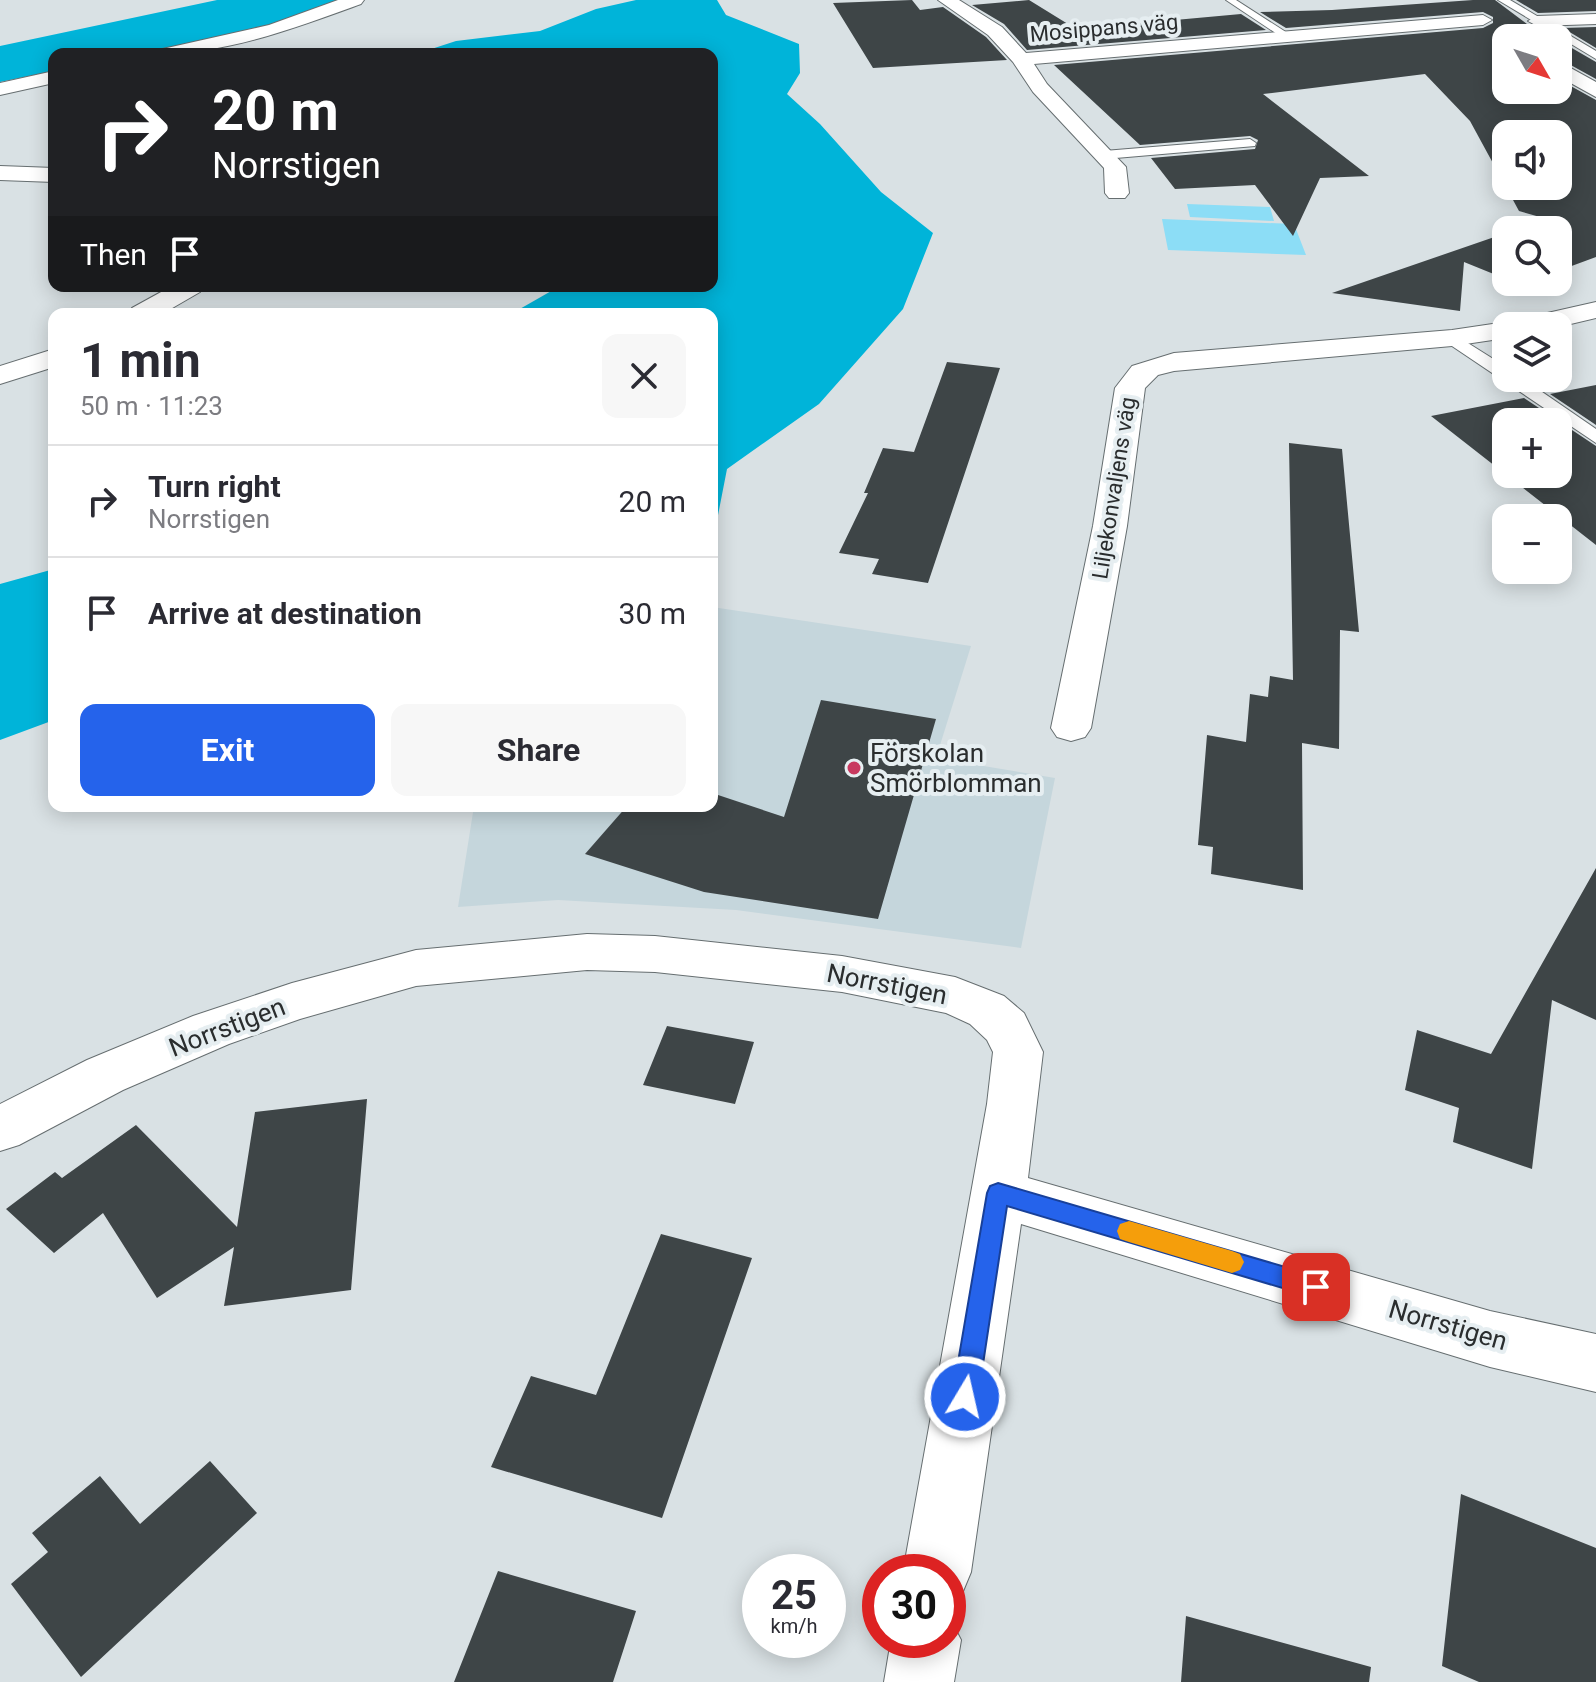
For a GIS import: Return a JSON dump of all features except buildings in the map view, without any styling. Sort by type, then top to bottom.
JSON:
[{"type":"street","points":[[191,48],[274,29],[355,0]]},
{"type":"street","points":[[947,0],[995,31],[1021,59],[1040,88],[1115,167],[1117,193]]},
{"type":"street","points":[[1462,7],[1497,23]]},
{"type":"street","points":[[1534,19],[1596,19]]},
{"type":"street","name":"Mosippans väg","points":[[1021,59],[1287,36],[1497,23]]},
{"type":"street","points":[[1572,76],[1596,91]]},
{"type":"street","points":[[0,89],[48,78]]},
{"type":"street","points":[[0,173],[48,175]]},
{"type":"street","points":[[152,308],[180,292]]},
{"type":"street","points":[[1572,315],[1596,310]]},
{"type":"street","name":"Liljekonvaljens väg","points":[[1071,728],[1110,526],[1130,388],[1136,375],[1150,366],[1174,362],[1492,332]]},
{"type":"street","points":[[0,375],[48,360]]},
{"type":"street","name":"Norrstigen","points":[[0,1129],[105,1075],[211,1030],[292,1002],[416,968],[587,952],[655,954],[842,974],[955,996],[987,1010],[1006,1027],[1018,1052],[998,1193],[1490,1339],[1596,1363]]},
{"type":"street","points":[[940,1554],[998,1193]]},
{"type":"street","points":[[919,1682],[923,1658]]},
{"type":"lane","points":[[1503,0],[1596,56]]},
{"type":"lane","points":[[1230,1],[1287,36]]},
{"type":"lane","points":[[1497,23],[1534,19]]},
{"type":"lane","points":[[1104,155],[1250,143]]},
{"type":"lane","points":[[1452,338],[1492,365]]},
{"type":"lane","points":[[1531,392],[1596,437]]},
{"type":"shaded area","points":[[217,0],[340,0],[267,26],[192,46],[48,48],[48,72],[0,82],[0,46]]},
{"type":"shaded area","points":[[636,0],[717,0],[726,15],[799,44],[800,73],[787,94],[820,124],[881,192],[933,233],[903,309],[819,404],[727,469],[718,515],[718,308],[522,308],[550,292],[718,292],[718,48],[434,48],[456,41],[540,31],[596,9]]},
{"type":"shaded area","points":[[1187,204],[1270,207],[1274,221],[1190,217]]},
{"type":"shaded area","points":[[1162,219],[1294,224],[1306,255],[1168,250]]},
{"type":"shaded area","points":[[48,571],[48,722],[0,740],[0,584]]},
{"type":"shaded area","name":"Förskolan Smörblomman","points":[[718,608],[971,646],[936,758],[1055,778],[1021,948],[736,910],[558,900],[458,907],[473,812],[718,812]]},
{"type":"slow traffic","points":[[1129,1231],[1232,1262]]},
{"type":"place","name":"Förskolan Smörblomman","points":[[854,768]]},
{"type":"route","points":[[965,1397],[998,1193],[1316,1287]]}]
